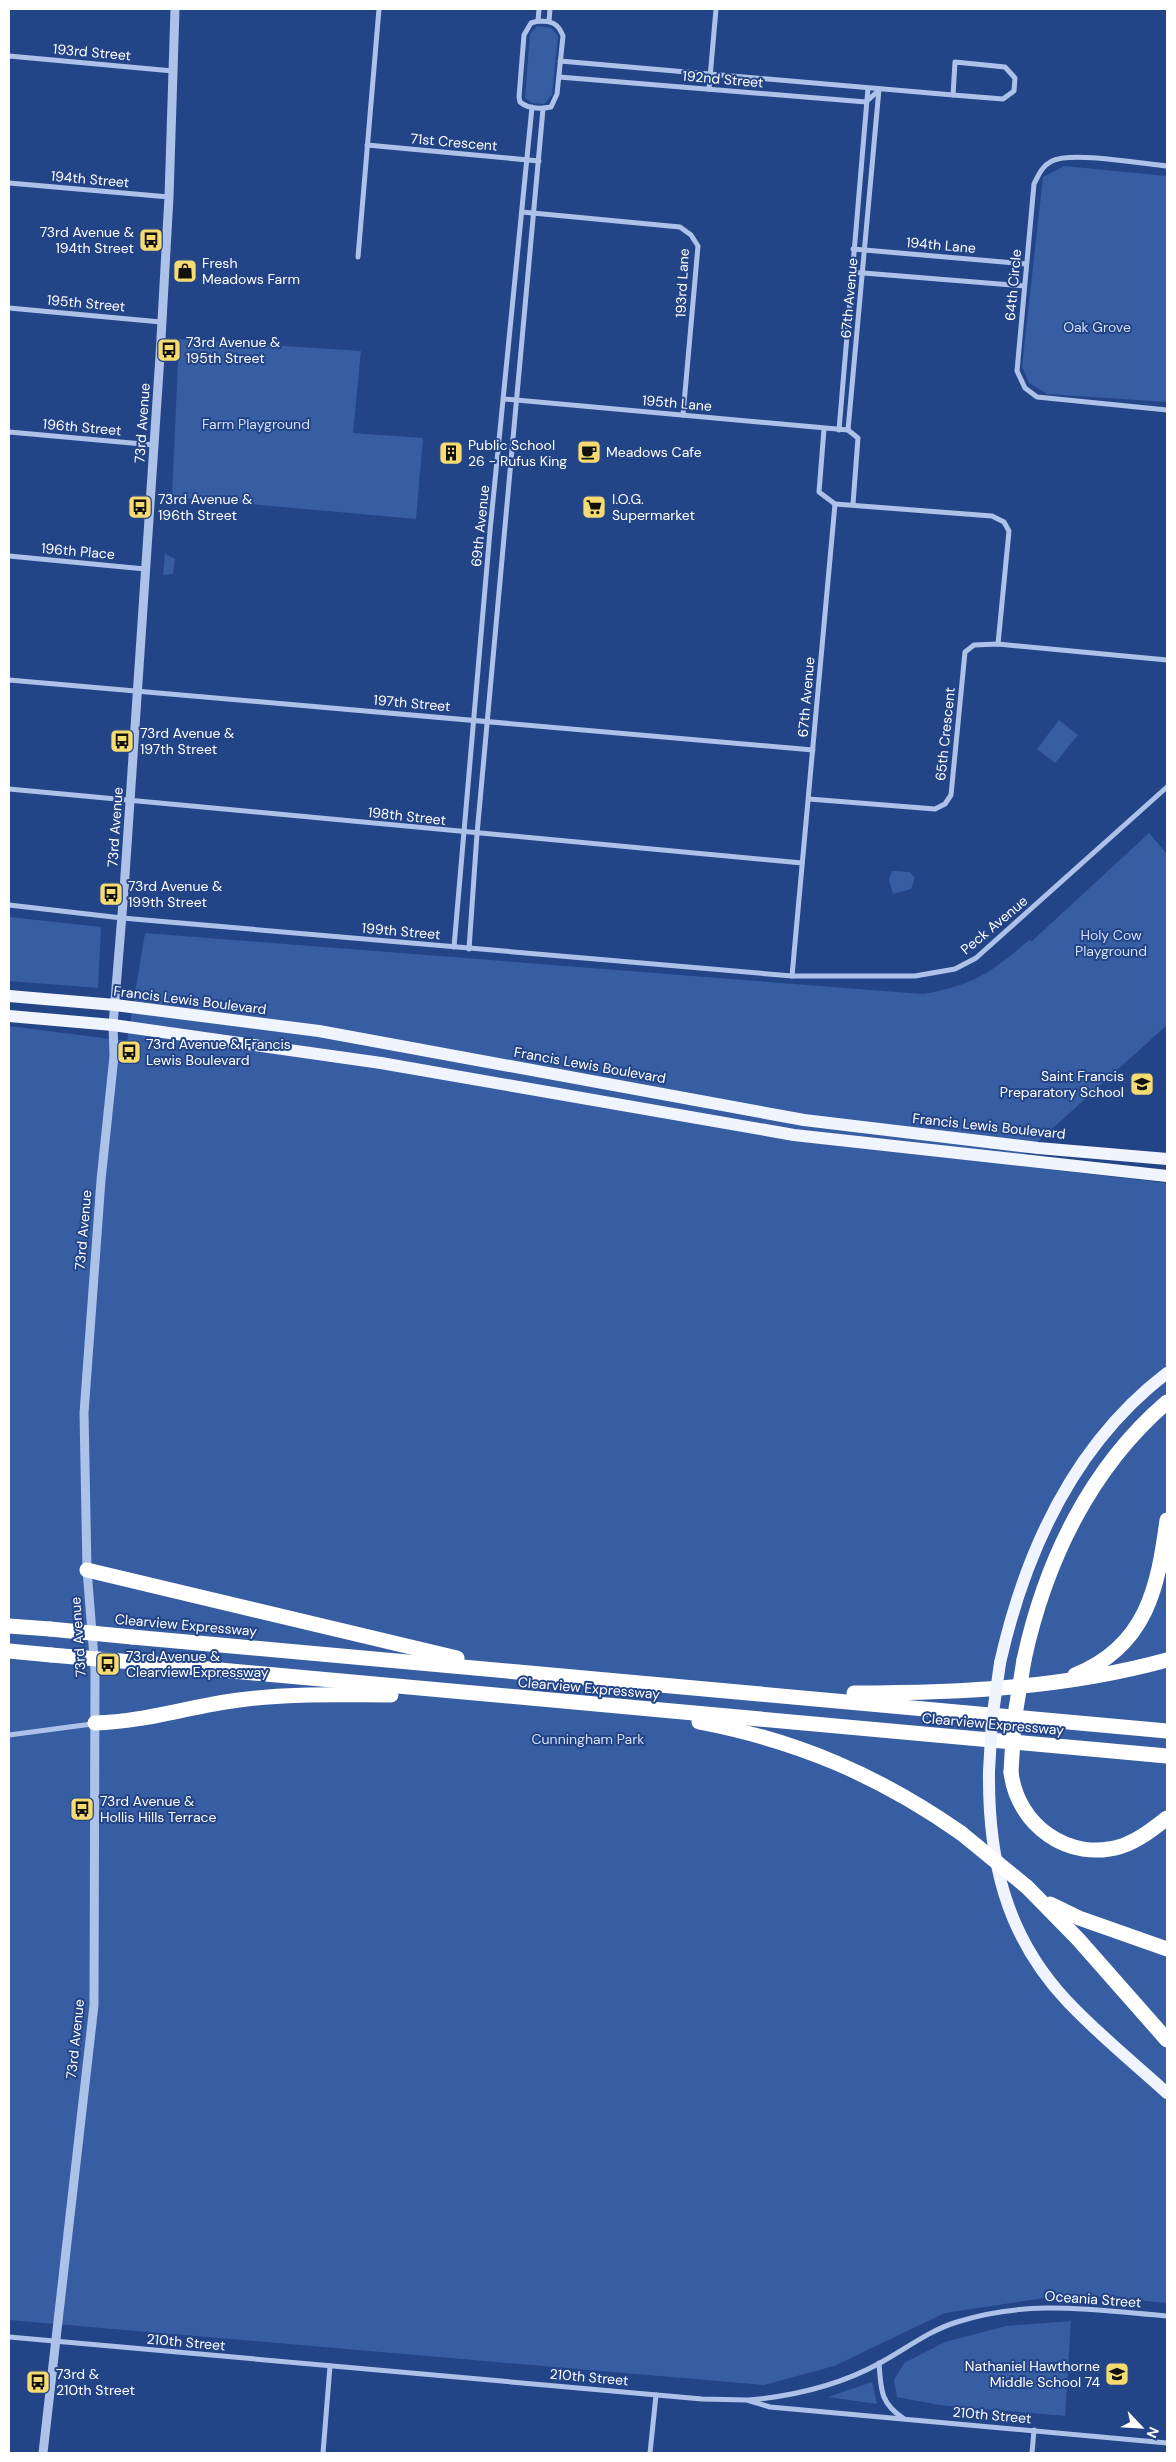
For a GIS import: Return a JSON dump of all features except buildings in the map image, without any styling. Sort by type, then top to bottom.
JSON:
[{"type":"highway","points":[[1167,1402],[1133,1434],[1114,1457],[1078,1511],[1047,1582],[1024,1660],[1014,1721],[1011,1772],[1018,1800],[1029,1818],[1043,1832],[1070,1846],[1090,1850],[1121,1846],[1140,1837],[1167,1818]]},
{"type":"highway","points":[[1024,1686],[1052,1682],[1079,1673],[1113,1651],[1133,1631],[1146,1610],[1156,1586],[1167,1520]]},
{"type":"highway","points":[[87,1570],[355,1635],[520,1672]]},
{"type":"highway","name":"Clearview Expressway","points":[[9,1626],[1167,1730]]},
{"type":"highway","name":"Clearview Expressway","points":[[9,1651],[1167,1756]]},
{"type":"highway","points":[[766,1694],[941,1693],[1024,1686],[1088,1677],[1167,1660]]},
{"type":"highway","points":[[95,1724],[127,1721],[194,1707],[258,1698],[316,1695],[483,1694]]},
{"type":"highway","points":[[609,1706],[734,1729],[794,1746],[845,1766],[892,1790],[961,1833],[1052,1906],[1069,1914],[1167,1948]]},
{"type":"highway","points":[[1026,1887],[1078,1939],[1167,2040]]},
{"type":"main road","name":"Francis Lewis Boulevard","points":[[9,996],[115,1005],[319,1031],[804,1120],[1038,1148],[1167,1159]]},
{"type":"main road","points":[[9,1016],[112,1025],[381,1063],[794,1135],[1167,1176]]},
{"type":"main road","points":[[1167,1373],[1142,1394],[1106,1431],[1067,1486],[1044,1529],[1010,1622],[1000,1663],[992,1720],[989,1771],[990,1815],[994,1854],[1003,1892],[1024,1942],[1042,1970],[1066,2000],[1167,2093]]},
{"type":"street","name":"73rd Avenue","points":[[43,2453],[94,2005],[95,1670],[87,1570],[84,1413],[101,1180],[114,1056],[112,1025],[122,918],[154,445],[169,197],[175,9]]},
{"type":"street","points":[[358,257],[378,9]]},
{"type":"street","points":[[538,21],[540,9]]},
{"type":"street","points":[[549,21],[550,9]]},
{"type":"street","points":[[709,89],[716,9]]},
{"type":"street","points":[[549,21],[560,27],[562,36],[555,102],[550,107],[543,109],[524,106],[520,102],[520,89],[524,35],[531,23],[549,21]]},
{"type":"street","name":"193rd Street","points":[[9,56],[173,71]]},
{"type":"street","name":"192nd Street","points":[[560,61],[879,89],[953,95],[1003,99],[1014,91],[1015,78],[1005,67],[955,62],[953,95]]},
{"type":"street","name":"192nd Street","points":[[559,77],[866,102]]},
{"type":"street","name":"67th Avenue","points":[[839,430],[868,88]]},
{"type":"street","points":[[866,102],[879,89]]},
{"type":"street","name":"67th Avenue","points":[[853,504],[858,438],[848,430],[879,89]]},
{"type":"street","name":"69th Avenue","points":[[454,947],[473,720],[532,107]]},
{"type":"street","name":"69th Avenue","points":[[469,949],[477,834],[543,109]]},
{"type":"street","name":"71st Crescent","points":[[367,146],[539,162]]},
{"type":"street","name":"64th Circle","points":[[1167,166],[1072,157],[1054,160],[1042,168],[1034,184],[1017,371],[1025,388],[1037,397],[1167,410]]},
{"type":"street","name":"194th Street","points":[[9,183],[169,197]]},
{"type":"street","name":"193rd Lane","points":[[522,212],[680,227],[691,235],[698,246],[683,415]]},
{"type":"street","name":"194th Lane","points":[[853,249],[1026,264]]},
{"type":"street","points":[[851,272],[1024,286]]},
{"type":"street","name":"195th Street","points":[[9,308],[161,322]]},
{"type":"street","name":"195th Lane","points":[[504,399],[848,430]]},
{"type":"street","points":[[824,429],[819,492],[835,504],[992,516],[1004,522],[1009,531],[998,644]]},
{"type":"street","name":"196th Street","points":[[9,432],[154,445]]},
{"type":"street","name":"67th Avenue","points":[[792,976],[835,504]]},
{"type":"street","name":"196th Place","points":[[9,556],[145,569]]},
{"type":"street","name":"65th Crescent","points":[[809,799],[935,809],[945,804],[951,795],[965,652],[974,645],[998,644],[1167,660]]},
{"type":"street","name":"197th Street","points":[[9,680],[813,750]]},
{"type":"street","name":"Peck Avenue","points":[[792,976],[914,976],[955,969],[976,958],[1167,787]]},
{"type":"street","name":"198th Street","points":[[9,789],[802,863]]},
{"type":"street","name":"199th Street","points":[[9,905],[122,918],[792,976]]},
{"type":"street","points":[[9,1735],[95,1724]]},
{"type":"street","name":"Oceania Street","points":[[746,2400],[786,2397],[824,2386],[880,2363],[932,2332],[971,2318],[996,2313],[1039,2306],[1167,2316]]},
{"type":"street","name":"210th Street","points":[[9,2337],[656,2395],[746,2400],[770,2407],[1167,2443]]},
{"type":"street","points":[[880,2363],[881,2389],[887,2406],[903,2418]]},
{"type":"street","points":[[323,2453],[330,2366]]},
{"type":"street","points":[[650,2453],[656,2395]]},
{"type":"street","points":[[1032,2453],[1034,2430]]},
{"type":"green space","points":[[537,26],[551,28],[558,36],[552,95],[544,104],[532,103],[525,98],[530,34]]},
{"type":"green space","name":"Oak Grove","points":[[1064,166],[1167,176],[1167,402],[1047,394],[1029,383],[1022,366],[1043,177]]},
{"type":"green space","name":"Farm Playground","points":[[179,339],[361,351],[353,433],[423,438],[416,519],[172,497]]},
{"type":"green space","points":[[165,554],[175,559],[173,574],[163,575]]},
{"type":"green space","points":[[1059,720],[1078,735],[1055,763],[1037,749]]},
{"type":"green space","name":"Cunningham Park","points":[[1149,833],[1167,854],[1167,1025],[1012,1165],[1167,1183],[1167,2303],[1071,2294],[945,2313],[834,2366],[764,2385],[9,2320],[9,1026],[127,1041],[145,933],[923,994],[968,982],[992,969],[1029,940],[1032,941]]},
{"type":"green space","points":[[892,871],[910,872],[915,878],[911,889],[893,894],[889,880]]},
{"type":"green space","points":[[9,917],[101,927],[98,988],[9,981]]},
{"type":"green space","points":[[1071,2321],[1065,2416],[939,2405],[897,2397],[894,2380],[904,2363],[945,2342],[1006,2326]]},
{"type":"green space","points":[[872,2382],[877,2404],[828,2397]]},
{"type":"place","name":"73rd Avenue & 194th Street","points":[[151,240]]},
{"type":"place","name":"Fresh Meadows Farm","points":[[185,271]]},
{"type":"place","name":"73rd Avenue & 195th Street","points":[[169,350]]},
{"type":"place","name":"Meadows Cafe","points":[[589,452]]},
{"type":"place","name":"Public School 26 - Rufus King","points":[[451,453]]},
{"type":"place","name":"73rd Avenue & 196th Street","points":[[140,507]]},
{"type":"place","name":"I.O.G. Supermarket","points":[[594,507]]},
{"type":"place","name":"73rd Avenue & 197th Street","points":[[122,741]]},
{"type":"place","name":"73rd Avenue & 199th Street","points":[[111,894]]},
{"type":"place","name":"73rd Avenue & Francis Lewis Boulevard","points":[[129,1052]]},
{"type":"place","name":"Saint Francis Preparatory School","points":[[1142,1084]]},
{"type":"place","name":"73rd Avenue & Clearview Expressway","points":[[108,1664]]},
{"type":"place","name":"73rd Avenue & Hollis Hills Terrace","points":[[82,1809]]},
{"type":"place","name":"Nathaniel Hawthorne Middle School 74","points":[[1117,2374]]},
{"type":"place","name":"73rd & 210th Street","points":[[38,2382]]},
{"type":"park label","name":"Holy Cow Playground","points":[[1111,944]]}]
